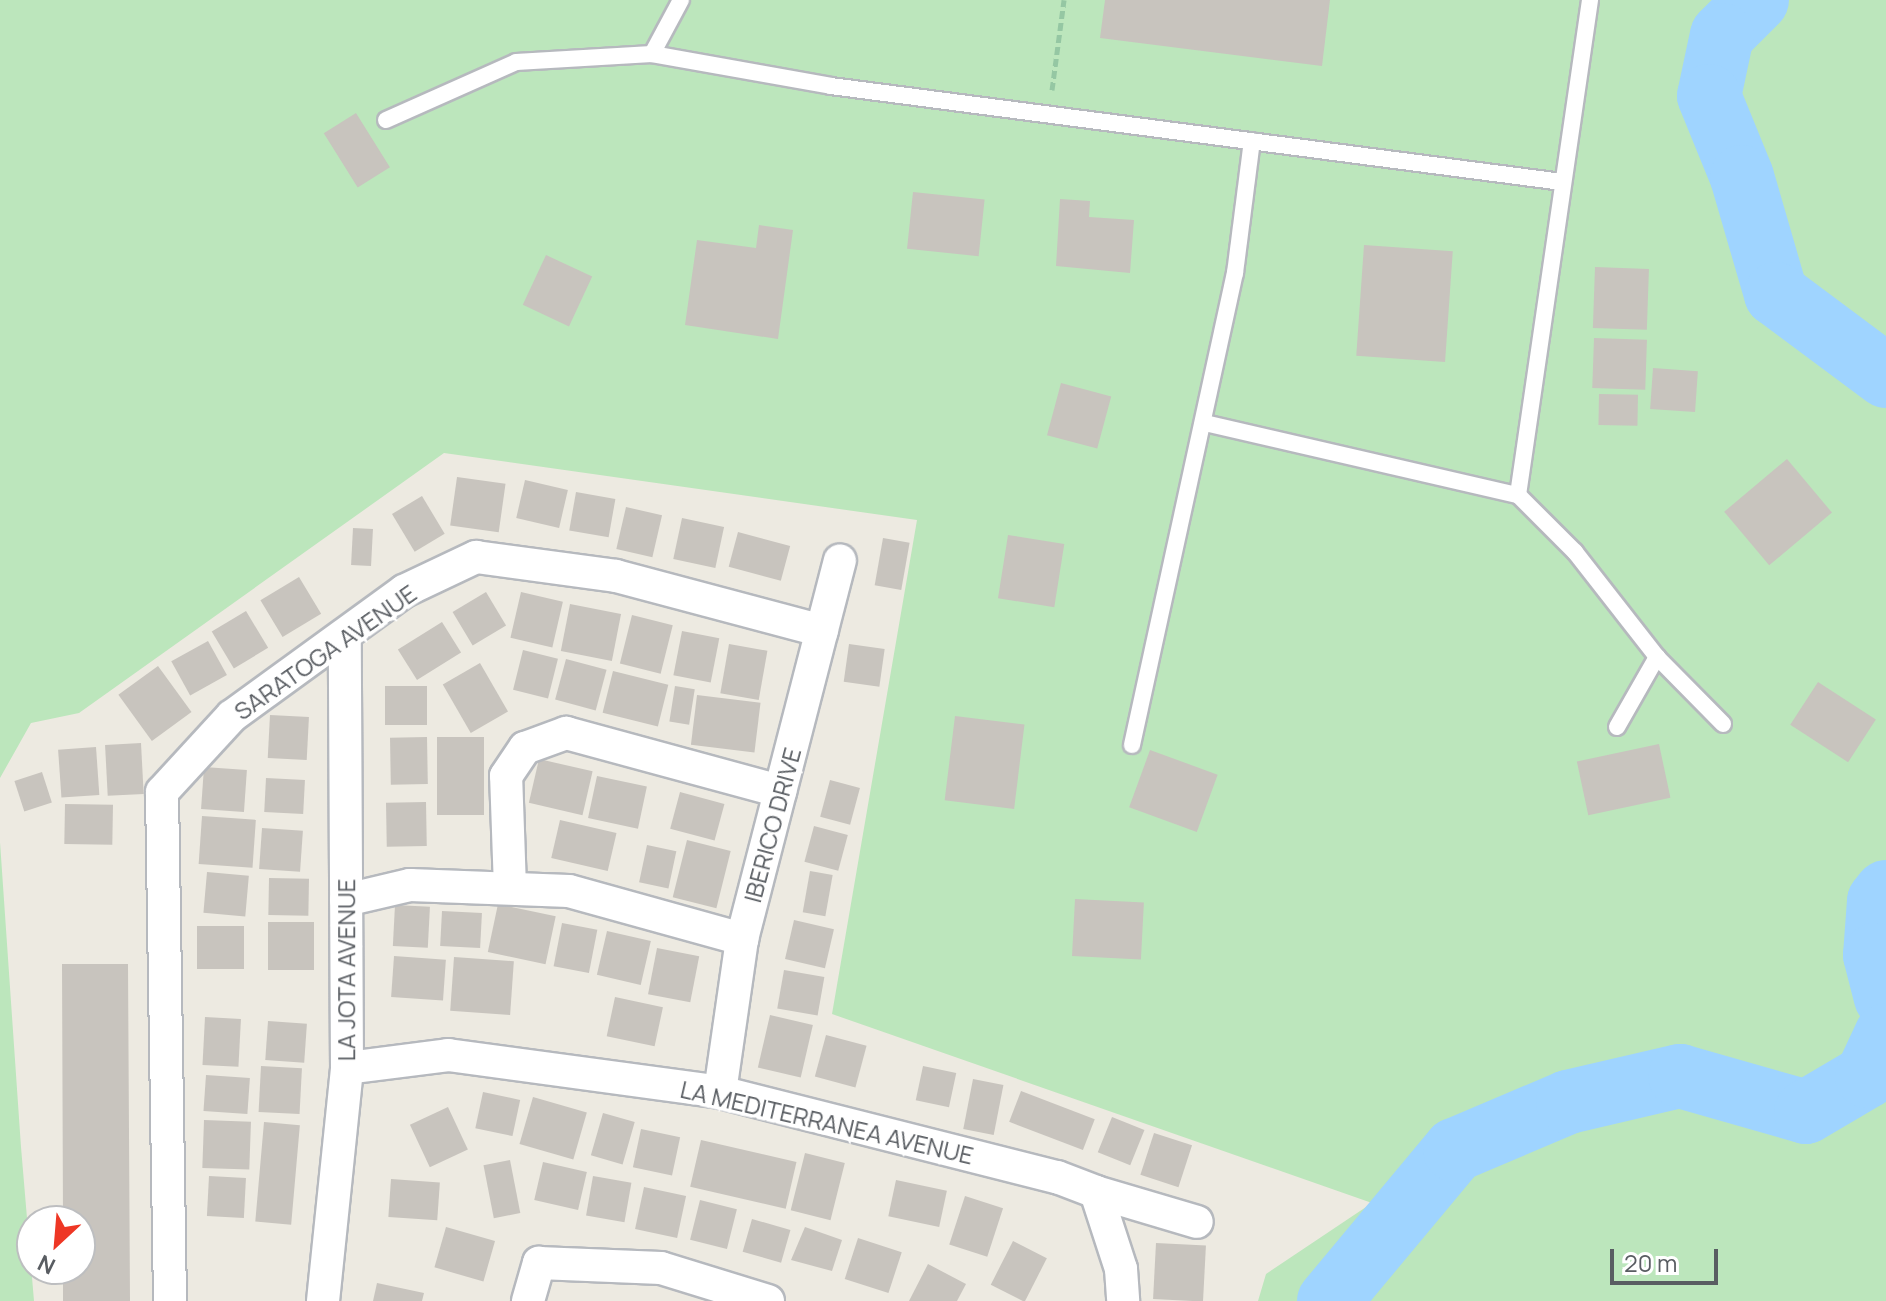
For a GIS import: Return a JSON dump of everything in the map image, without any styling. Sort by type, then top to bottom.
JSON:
[{"type":"street","name":"SARATOGA AVENUE","points":[[170,1301],[162,792],[232,716],[345,637],[404,591],[476,557],[616,576],[822,631]]},
{"type":"street","name":"IBERICO DRIVE","points":[[720,1092],[742,939],[840,560]]},
{"type":"street","name":"LA JOTA AVENUE","points":[[323,1301],[334,1246],[347,1068],[345,637]]},
{"type":"street","points":[[510,888],[506,776],[525,748],[552,738],[566,733],[780,791]]},
{"type":"street","points":[[346,900],[410,885],[569,891],[742,939]]},
{"type":"street","name":"LA MEDITERRANEA AVENUE","points":[[347,1068],[448,1055],[720,1092],[1197,1222]]},
{"type":"street","points":[[1096,1192],[1121,1269],[1123,1301]]},
{"type":"street","points":[[528,1301],[539,1263],[661,1268],[768,1301]]},
{"type":"lane","points":[[652,54],[681,0]]},
{"type":"lane","points":[[1518,495],[1590,0]]},
{"type":"lane","points":[[386,120],[516,62],[652,54],[1049,116],[1562,182]]},
{"type":"lane","points":[[1132,745],[1176,531],[1205,423],[1235,273],[1252,141]]},
{"type":"lane","points":[[1205,423],[1518,495],[1575,552],[1657,657],[1723,724]]},
{"type":"lane","points":[[1617,727],[1657,657]]},
{"type":"path","points":[[1049,116],[1064,0]]},
{"type":"green space","points":[[0,0],[1886,0],[1886,1301],[1258,1301],[1266,1274],[1372,1203],[832,1014],[917,520],[444,453],[79,713],[31,723],[0,778]]},
{"type":"green space","points":[[0,842],[26,1205],[16,1205],[16,1285],[33,1285],[34,1301],[0,1301]]},
{"type":"building","points":[[1105,0],[1330,0],[1322,66],[1100,38]]},
{"type":"building","points":[[356,113],[390,167],[358,187],[324,133]]},
{"type":"building","points":[[913,192],[985,200],[979,256],[907,249]]},
{"type":"building","points":[[1060,199],[1090,201],[1089,217],[1134,220],[1130,273],[1056,266]]},
{"type":"building","points":[[759,225],[793,230],[778,339],[685,325],[697,240],[756,248]]},
{"type":"building","points":[[1364,245],[1453,251],[1445,362],[1356,356]]},
{"type":"building","points":[[546,255],[592,277],[569,326],[523,305]]},
{"type":"building","points":[[1595,267],[1649,269],[1647,330],[1593,328]]},
{"type":"building","points":[[1594,338],[1647,340],[1645,390],[1592,388]]},
{"type":"building","points":[[1653,368],[1698,371],[1695,412],[1650,409]]},
{"type":"building","points":[[1061,383],[1111,396],[1097,449],[1047,435]]},
{"type":"building","points":[[1599,394],[1638,395],[1637,426],[1598,425]]},
{"type":"building","points":[[1787,459],[1832,513],[1769,565],[1724,512]]},
{"type":"building","points":[[457,477],[506,484],[499,532],[450,526]]},
{"type":"building","points":[[525,480],[568,490],[559,528],[516,518]]},
{"type":"building","points":[[576,492],[615,499],[609,537],[569,530]]},
{"type":"building","points":[[422,496],[445,534],[415,552],[392,514]]},
{"type":"building","points":[[626,507],[662,515],[652,557],[616,549]]},
{"type":"building","points":[[682,518],[724,527],[715,568],[673,559]]},
{"type":"building","points":[[353,528],[373,529],[371,566],[351,565]]},
{"type":"building","points":[[738,532],[790,546],[781,581],[729,567]]},
{"type":"building","points":[[1008,535],[1064,544],[1054,607],[998,598]]},
{"type":"building","points":[[883,538],[910,543],[901,590],[875,585]]},
{"type":"building","points":[[299,577],[321,614],[283,637],[260,600]]},
{"type":"building","points":[[486,592],[506,625],[473,646],[453,612]]},
{"type":"building","points":[[521,592],[563,602],[552,647],[510,638]]},
{"type":"building","points":[[570,604],[621,614],[612,661],[561,651]]},
{"type":"building","points":[[246,611],[268,648],[234,668],[212,632]]},
{"type":"building","points":[[632,615],[673,625],[661,674],[620,664]]},
{"type":"building","points":[[442,622],[461,653],[417,680],[398,650]]},
{"type":"building","points":[[682,631],[719,638],[711,682],[673,675]]},
{"type":"building","points":[[208,641],[227,675],[190,695],[171,661]]},
{"type":"building","points":[[729,644],[767,651],[759,700],[720,693]]},
{"type":"building","points":[[849,644],[885,649],[879,687],[844,682]]},
{"type":"building","points":[[523,650],[558,659],[548,698],[513,690]]},
{"type":"building","points":[[566,659],[607,670],[596,710],[555,700]]},
{"type":"building","points":[[480,663],[508,711],[471,733],[443,684]]},
{"type":"building","points":[[158,666],[192,712],[152,741],[118,695]]},
{"type":"building","points":[[613,671],[668,685],[658,727],[603,713]]},
{"type":"building","points":[[1818,682],[1876,720],[1848,762],[1790,725]]},
{"type":"building","points":[[385,686],[427,686],[427,725],[385,725]]},
{"type":"building","points":[[675,686],[695,689],[689,725],[669,722]]},
{"type":"building","points":[[697,695],[761,703],[754,752],[691,745]]},
{"type":"building","points":[[270,715],[309,717],[307,760],[268,758]]},
{"type":"building","points":[[955,716],[1024,725],[1014,809],[945,800]]},
{"type":"building","points":[[427,737],[428,784],[391,785],[390,738]]},
{"type":"building","points":[[437,737],[484,737],[484,815],[437,815]]},
{"type":"building","points":[[141,743],[144,794],[108,796],[105,745]]},
{"type":"building","points":[[1659,744],[1670,798],[1588,815],[1577,761]]},
{"type":"building","points":[[96,747],[99,795],[61,798],[58,750]]},
{"type":"building","points":[[1150,750],[1218,775],[1197,832],[1129,807]]},
{"type":"building","points":[[539,759],[593,771],[582,815],[529,803]]},
{"type":"building","points":[[204,767],[247,770],[244,812],[201,809]]},
{"type":"building","points":[[42,772],[52,802],[24,811],[14,781]]},
{"type":"building","points":[[597,776],[647,787],[638,829],[588,818]]},
{"type":"building","points":[[266,778],[305,780],[303,814],[264,812]]},
{"type":"building","points":[[830,780],[860,788],[850,825],[820,817]]},
{"type":"building","points":[[680,792],[724,804],[715,841],[670,829]]},
{"type":"building","points":[[426,802],[427,846],[387,847],[386,803]]},
{"type":"building","points":[[65,804],[113,805],[112,845],[64,844]]},
{"type":"building","points":[[202,816],[256,820],[253,868],[199,864]]},
{"type":"building","points":[[560,820],[617,833],[608,871],[551,858]]},
{"type":"building","points":[[814,826],[848,835],[838,871],[804,862]]},
{"type":"building","points":[[262,828],[303,831],[300,872],[259,869]]},
{"type":"building","points":[[687,840],[731,851],[716,908],[673,897]]},
{"type":"building","points":[[647,845],[676,851],[668,888],[639,882]]},
{"type":"building","points":[[810,871],[833,875],[825,916],[803,912]]},
{"type":"building","points":[[207,872],[249,876],[245,917],[203,913]]},
{"type":"building","points":[[269,878],[309,879],[308,916],[268,915]]},
{"type":"building","points":[[1075,899],[1144,903],[1141,960],[1072,956]]},
{"type":"building","points":[[498,904],[556,916],[546,964],[488,952]]},
{"type":"building","points":[[395,905],[430,907],[428,948],[393,946]]},
{"type":"building","points":[[442,911],[482,913],[480,948],[440,946]]},
{"type":"building","points":[[794,920],[834,929],[825,968],[785,959]]},
{"type":"building","points":[[268,922],[314,922],[314,970],[268,970]]},
{"type":"building","points":[[562,923],[597,930],[589,973],[554,966]]},
{"type":"building","points":[[197,926],[244,926],[244,969],[197,969]]},
{"type":"building","points":[[607,931],[651,941],[641,985],[597,975]]},
{"type":"building","points":[[657,948],[699,956],[690,1002],[648,994]]},
{"type":"building","points":[[394,956],[446,960],[443,1001],[391,997]]},
{"type":"building","points":[[454,957],[514,961],[510,1015],[450,1011]]},
{"type":"building","points":[[62,964],[128,964],[130,1301],[63,1301],[63,1285],[96,1285],[96,1205],[63,1205]]},
{"type":"building","points":[[784,970],[824,977],[818,1016],[777,1008]]},
{"type":"building","points":[[615,997],[663,1007],[655,1046],[607,1036]]},
{"type":"building","points":[[770,1015],[813,1025],[801,1078],[758,1068]]},
{"type":"building","points":[[205,1017],[241,1019],[238,1067],[202,1065]]},
{"type":"building","points":[[268,1021],[307,1024],[304,1063],[265,1060]]},
{"type":"building","points":[[826,1035],[867,1046],[855,1087],[815,1077]]},
{"type":"building","points":[[261,1066],[302,1068],[300,1114],[259,1112]]},
{"type":"building","points":[[923,1066],[956,1073],[949,1107],[916,1100]]},
{"type":"building","points":[[206,1075],[250,1078],[247,1114],[203,1111]]},
{"type":"building","points":[[973,1079],[1003,1085],[994,1135],[963,1129]]},
{"type":"building","points":[[1021,1091],[1095,1119],[1083,1150],[1009,1122]]},
{"type":"building","points":[[483,1092],[520,1100],[512,1136],[475,1128]]},
{"type":"building","points":[[533,1097],[587,1112],[573,1160],[519,1144]]},
{"type":"building","points":[[448,1107],[468,1150],[430,1167],[410,1125]]},
{"type":"building","points":[[603,1113],[635,1122],[623,1164],[591,1155]]},
{"type":"building","points":[[1112,1117],[1144,1130],[1130,1165],[1098,1152]]},
{"type":"building","points":[[204,1120],[251,1122],[249,1170],[202,1168]]},
{"type":"building","points":[[264,1122],[300,1125],[291,1225],[255,1222]]},
{"type":"building","points":[[641,1129],[680,1137],[672,1175],[633,1167]]},
{"type":"building","points":[[1154,1133],[1192,1145],[1178,1187],[1140,1175]]},
{"type":"building","points":[[701,1140],[796,1162],[786,1209],[690,1187]]},
{"type":"building","points":[[805,1153],[845,1163],[831,1220],[791,1210]]},
{"type":"building","points":[[510,1160],[520,1213],[494,1218],[483,1165]]},
{"type":"building","points":[[543,1162],[587,1172],[578,1210],[534,1200]]},
{"type":"building","points":[[209,1176],[246,1178],[244,1218],[207,1216]]},
{"type":"building","points":[[593,1176],[631,1183],[624,1222],[586,1215]]},
{"type":"building","points":[[391,1179],[440,1182],[437,1220],[388,1217]]},
{"type":"building","points":[[896,1180],[947,1191],[939,1227],[888,1216]]},
{"type":"building","points":[[644,1187],[686,1196],[677,1238],[635,1229]]},
{"type":"building","points":[[965,1196],[1003,1208],[987,1257],[949,1245]]},
{"type":"building","points":[[700,1200],[737,1209],[727,1249],[690,1240]]},
{"type":"building","points":[[752,1219],[790,1230],[781,1263],[743,1252]]},
{"type":"building","points":[[446,1227],[495,1241],[483,1281],[434,1267]]},
{"type":"building","points":[[805,1227],[842,1240],[832,1271],[791,1260]]},
{"type":"building","points":[[858,1238],[902,1252],[888,1293],[845,1279]]},
{"type":"building","points":[[1013,1241],[1047,1258],[1025,1301],[991,1285]]},
{"type":"building","points":[[1156,1243],[1206,1246],[1203,1301],[1153,1299]]},
{"type":"building","points":[[928,1264],[966,1284],[957,1301],[909,1301]]},
{"type":"building","points":[[377,1283],[424,1293],[422,1301],[373,1301]]},
{"type":"waterway","points":[[1757,0],[1722,35],[1709,96],[1742,177],[1776,294],[1886,376]]},
{"type":"waterway","points":[[1886,892],[1879,901],[1875,955],[1886,998]]},
{"type":"waterway","points":[[1329,1301],[1455,1150],[1568,1102],[1680,1076],[1806,1112],[1867,1076],[1886,1035]]}]
